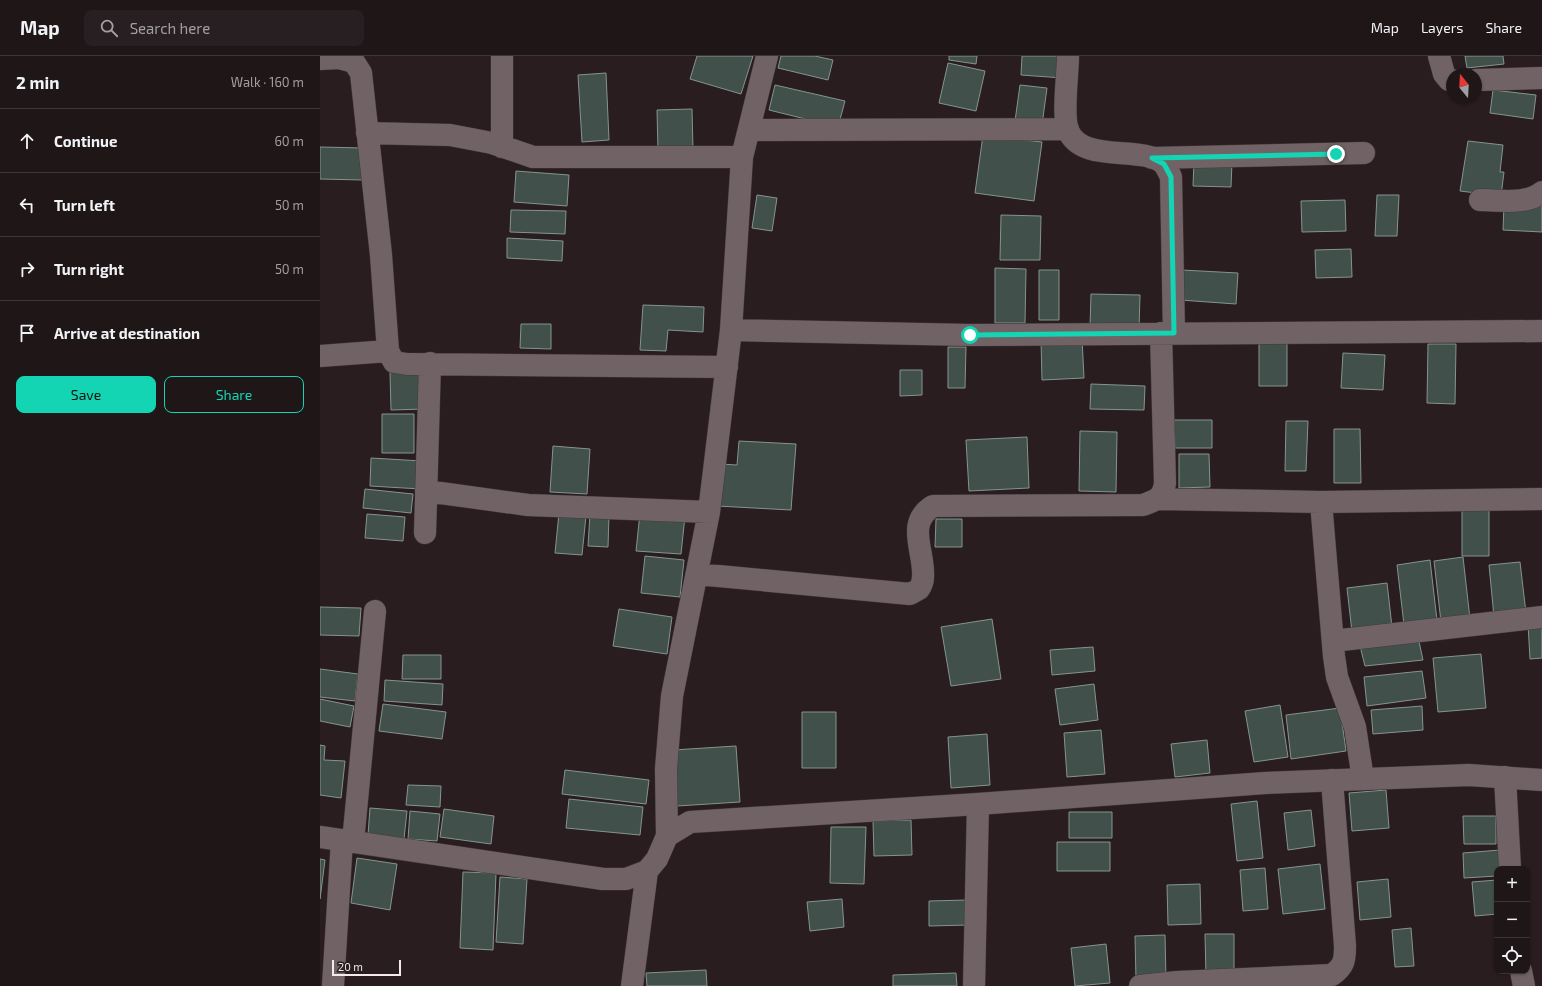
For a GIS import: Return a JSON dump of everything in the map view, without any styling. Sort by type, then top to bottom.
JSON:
[{"type":"street","points":[[502,56],[502,147]]},
{"type":"street","points":[[632,986],[648,871],[656,859],[667,836],[666,769],[672,696],[708,512],[727,367],[731,330],[742,157],[767,56]]},
{"type":"street","points":[[1068,56],[1066,113],[1068,129],[1075,142],[1090,149],[1152,158],[1364,153]]},
{"type":"street","points":[[1439,56],[1446,76]]},
{"type":"street","points":[[320,59],[339,58],[354,62],[362,73],[388,351],[394,362],[407,364],[430,363],[727,367]]},
{"type":"street","points":[[1482,80],[1542,78]]},
{"type":"street","points":[[749,130],[1068,129]]},
{"type":"street","points":[[367,133],[450,135],[502,147],[533,157],[742,157]]},
{"type":"street","points":[[1152,158],[1164,164],[1171,177],[1165,483],[1164,492],[1159,500]]},
{"type":"street","points":[[1480,200],[1525,200],[1536,198],[1542,192]]},
{"type":"street","points":[[731,330],[970,335],[1542,331]]},
{"type":"street","points":[[320,356],[388,351]]},
{"type":"street","points":[[425,533],[430,363]]},
{"type":"street","points":[[426,491],[528,505],[708,512]]},
{"type":"street","points":[[697,574],[910,594],[919,589],[924,578],[918,539],[920,518],[925,511],[933,506],[1143,505],[1159,500],[1321,502],[1542,499]]},
{"type":"street","points":[[1321,502],[1332,641],[1337,678],[1355,727],[1363,779]]},
{"type":"street","points":[[333,986],[347,841],[375,611]]},
{"type":"street","points":[[1332,641],[1542,617]]},
{"type":"street","points":[[667,836],[690,822],[978,804],[1265,783],[1468,775],[1542,780]]},
{"type":"street","points":[[1505,777],[1510,866]]},
{"type":"street","points":[[1140,986],[1177,982],[1332,975],[1341,968],[1345,961],[1345,946],[1332,780]]},
{"type":"street","points":[[974,986],[978,804]]},
{"type":"street","points":[[320,837],[603,879],[626,879],[648,871]]},
{"type":"street","points":[[1522,974],[1524,986]]},
{"type":"building","points":[[697,56],[753,56],[741,94],[690,79]]},
{"type":"building","points":[[781,56],[815,56],[833,60],[828,80],[778,68]]},
{"type":"building","points":[[949,56],[977,56],[976,64],[949,60]]},
{"type":"building","points":[[1022,56],[1065,56],[1063,78],[1021,75]]},
{"type":"building","points":[[1465,56],[1503,56],[1504,64],[1467,68]]},
{"type":"building","points":[[948,63],[985,71],[976,111],[939,103]]},
{"type":"building","points":[[606,73],[609,140],[582,142],[578,75]]},
{"type":"building","points":[[775,85],[845,101],[838,127],[769,110]]},
{"type":"building","points":[[1020,85],[1047,88],[1042,125],[1015,121]]},
{"type":"building","points":[[1493,90],[1536,95],[1533,119],[1490,113]]},
{"type":"building","points":[[692,109],[693,150],[658,151],[657,110]]},
{"type":"building","points":[[983,135],[1042,142],[1034,201],[975,193]]},
{"type":"building","points":[[1468,141],[1503,145],[1500,172],[1504,172],[1501,196],[1460,191]]},
{"type":"building","points":[[320,147],[364,148],[363,180],[320,179]]},
{"type":"building","points":[[1194,161],[1232,162],[1231,187],[1193,186]]},
{"type":"building","points":[[516,171],[569,175],[567,206],[514,202]]},
{"type":"building","points":[[757,195],[777,198],[772,231],[752,228]]},
{"type":"building","points":[[1377,195],[1399,195],[1397,236],[1375,236]]},
{"type":"building","points":[[1345,200],[1346,231],[1302,232],[1301,201]]},
{"type":"building","points":[[1504,204],[1542,205],[1542,232],[1503,230]]},
{"type":"building","points":[[511,210],[566,211],[565,234],[510,232]]},
{"type":"building","points":[[1001,215],[1041,216],[1040,260],[1000,260]]},
{"type":"building","points":[[507,238],[563,241],[562,261],[507,258]]},
{"type":"building","points":[[1351,249],[1352,277],[1316,278],[1315,250]]},
{"type":"building","points":[[995,268],[1026,269],[1025,323],[995,323]]},
{"type":"building","points":[[1039,270],[1059,270],[1059,320],[1039,320]]},
{"type":"building","points":[[1182,270],[1238,273],[1236,304],[1180,300]]},
{"type":"building","points":[[1091,294],[1140,295],[1139,328],[1090,326]]},
{"type":"building","points":[[643,305],[704,307],[703,332],[668,330],[666,351],[640,350]]},
{"type":"building","points":[[521,324],[551,324],[551,349],[520,348]]},
{"type":"building","points":[[1082,338],[1084,378],[1042,380],[1041,340]]},
{"type":"building","points":[[1287,342],[1287,386],[1259,386],[1259,343]]},
{"type":"building","points":[[1428,344],[1456,344],[1455,404],[1427,403]]},
{"type":"building","points":[[948,347],[966,347],[965,388],[948,388]]},
{"type":"building","points":[[1343,353],[1385,355],[1383,390],[1341,388]]},
{"type":"building","points":[[900,370],[922,370],[922,395],[900,396]]},
{"type":"building","points":[[425,371],[426,409],[391,410],[390,372]]},
{"type":"building","points":[[1091,384],[1145,386],[1144,410],[1090,409]]},
{"type":"building","points":[[382,414],[414,414],[414,453],[382,453]]},
{"type":"building","points":[[1174,420],[1212,420],[1212,448],[1175,448]]},
{"type":"building","points":[[1286,421],[1308,421],[1306,471],[1285,471]]},
{"type":"building","points":[[1334,429],[1360,429],[1361,483],[1334,483]]},
{"type":"building","points":[[1080,431],[1117,432],[1116,492],[1079,491]]},
{"type":"building","points":[[1027,437],[1029,488],[969,491],[966,440]]},
{"type":"building","points":[[739,441],[796,444],[791,510],[717,506],[720,464],[737,465]]},
{"type":"building","points":[[553,446],[590,449],[587,494],[550,492]]},
{"type":"building","points":[[1179,454],[1209,454],[1210,487],[1179,488]]},
{"type":"building","points":[[371,458],[422,461],[421,489],[370,486]]},
{"type":"building","points":[[365,489],[413,494],[411,513],[363,508]]},
{"type":"building","points":[[1462,504],[1489,504],[1489,556],[1462,556]]},
{"type":"building","points":[[559,513],[586,516],[582,555],[555,553]]},
{"type":"building","points":[[640,513],[685,516],[681,554],[636,551]]},
{"type":"building","points":[[367,514],[405,517],[403,541],[365,538]]},
{"type":"building","points":[[590,514],[609,515],[608,547],[588,546]]},
{"type":"building","points":[[936,519],[962,519],[962,547],[935,547]]},
{"type":"building","points":[[645,556],[684,560],[680,597],[641,593]]},
{"type":"building","points":[[1463,557],[1470,619],[1441,622],[1434,561]]},
{"type":"building","points":[[1430,560],[1437,620],[1404,625],[1397,565]]},
{"type":"building","points":[[1520,562],[1526,613],[1494,617],[1489,565]]},
{"type":"building","points":[[1387,583],[1392,627],[1352,632],[1347,588]]},
{"type":"building","points":[[320,607],[361,608],[359,636],[320,635]]},
{"type":"building","points":[[619,609],[672,617],[667,654],[613,646]]},
{"type":"building","points":[[992,619],[1001,679],[951,686],[941,627]]},
{"type":"building","points":[[1542,623],[1542,658],[1530,659],[1528,624]]},
{"type":"building","points":[[1418,637],[1423,660],[1365,666],[1360,646]]},
{"type":"building","points":[[1093,647],[1095,671],[1052,675],[1050,650]]},
{"type":"building","points":[[1481,654],[1486,708],[1438,712],[1433,658]]},
{"type":"building","points":[[403,655],[441,655],[441,679],[402,679]]},
{"type":"building","points":[[320,669],[358,674],[355,701],[320,697]]},
{"type":"building","points":[[1422,671],[1426,698],[1367,706],[1364,677]]},
{"type":"building","points":[[385,680],[443,684],[442,705],[384,701]]},
{"type":"building","points":[[1094,684],[1098,720],[1060,725],[1055,689]]},
{"type":"building","points":[[320,699],[354,706],[350,727],[320,721]]},
{"type":"building","points":[[383,704],[446,712],[442,739],[379,731]]},
{"type":"building","points":[[1280,705],[1288,757],[1254,762],[1245,711]]},
{"type":"building","points":[[1422,706],[1423,730],[1373,734],[1371,710]]},
{"type":"building","points":[[1340,708],[1346,751],[1291,759],[1286,715]]},
{"type":"building","points":[[802,712],[836,712],[836,768],[802,768]]},
{"type":"building","points":[[1101,730],[1105,774],[1067,777],[1064,733]]},
{"type":"building","points":[[987,734],[990,785],[951,788],[948,737]]},
{"type":"building","points":[[1207,740],[1210,773],[1175,777],[1171,744]]},
{"type":"building","points":[[320,745],[325,746],[324,760],[345,761],[341,798],[320,795]]},
{"type":"building","points":[[736,746],[740,802],[677,806],[673,750]]},
{"type":"building","points":[[565,770],[649,780],[646,804],[562,794]]},
{"type":"building","points":[[408,785],[441,786],[440,807],[406,805]]},
{"type":"building","points":[[1386,790],[1389,828],[1352,831],[1349,793]]},
{"type":"building","points":[[569,799],[643,807],[640,835],[566,828]]},
{"type":"building","points":[[1257,801],[1263,858],[1237,861],[1231,804]]},
{"type":"building","points":[[370,808],[407,811],[404,839],[368,835]]},
{"type":"building","points":[[444,809],[494,816],[491,844],[440,837]]},
{"type":"building","points":[[1311,810],[1315,846],[1288,850],[1284,813]]},
{"type":"building","points":[[410,811],[440,814],[437,841],[408,839]]},
{"type":"building","points":[[1069,812],[1112,812],[1112,838],[1069,838]]},
{"type":"building","points":[[1463,816],[1496,816],[1496,844],[1464,844]]},
{"type":"building","points":[[911,820],[912,855],[874,856],[873,821]]},
{"type":"building","points":[[831,827],[866,827],[864,884],[830,883]]},
{"type":"building","points":[[1057,842],[1110,842],[1110,871],[1057,871]]},
{"type":"building","points":[[1500,850],[1501,866],[1494,866],[1494,876],[1464,878],[1463,853]]},
{"type":"building","points":[[357,858],[397,864],[390,910],[351,903]]},
{"type":"building","points":[[320,859],[325,860],[320,899]]},
{"type":"building","points":[[1320,864],[1325,909],[1283,914],[1278,869]]},
{"type":"building","points":[[1265,868],[1268,909],[1243,911],[1240,870]]},
{"type":"building","points":[[463,872],[496,873],[493,950],[460,948]]},
{"type":"building","points":[[500,877],[527,879],[523,944],[496,942]]},
{"type":"building","points":[[1388,879],[1391,917],[1360,920],[1357,882]]},
{"type":"building","points":[[1494,880],[1494,914],[1475,916],[1472,882]]},
{"type":"building","points":[[1200,884],[1201,924],[1168,925],[1167,885]]},
{"type":"building","points":[[842,899],[844,927],[810,931],[807,902]]},
{"type":"building","points":[[968,900],[969,925],[929,926],[929,901]]},
{"type":"building","points":[[1411,928],[1414,966],[1395,967],[1392,930]]},
{"type":"building","points":[[1205,934],[1234,934],[1234,977],[1206,977]]},
{"type":"building","points":[[1165,935],[1166,980],[1136,980],[1135,936]]},
{"type":"building","points":[[1106,944],[1110,983],[1075,986],[1071,948]]},
{"type":"building","points":[[706,970],[707,986],[647,986],[646,973]]},
{"type":"building","points":[[956,973],[957,986],[893,986],[893,975]]},
{"type":"route","points":[[970,335],[1174,333],[1171,177],[1164,164],[1152,158],[1336,154]]}]
